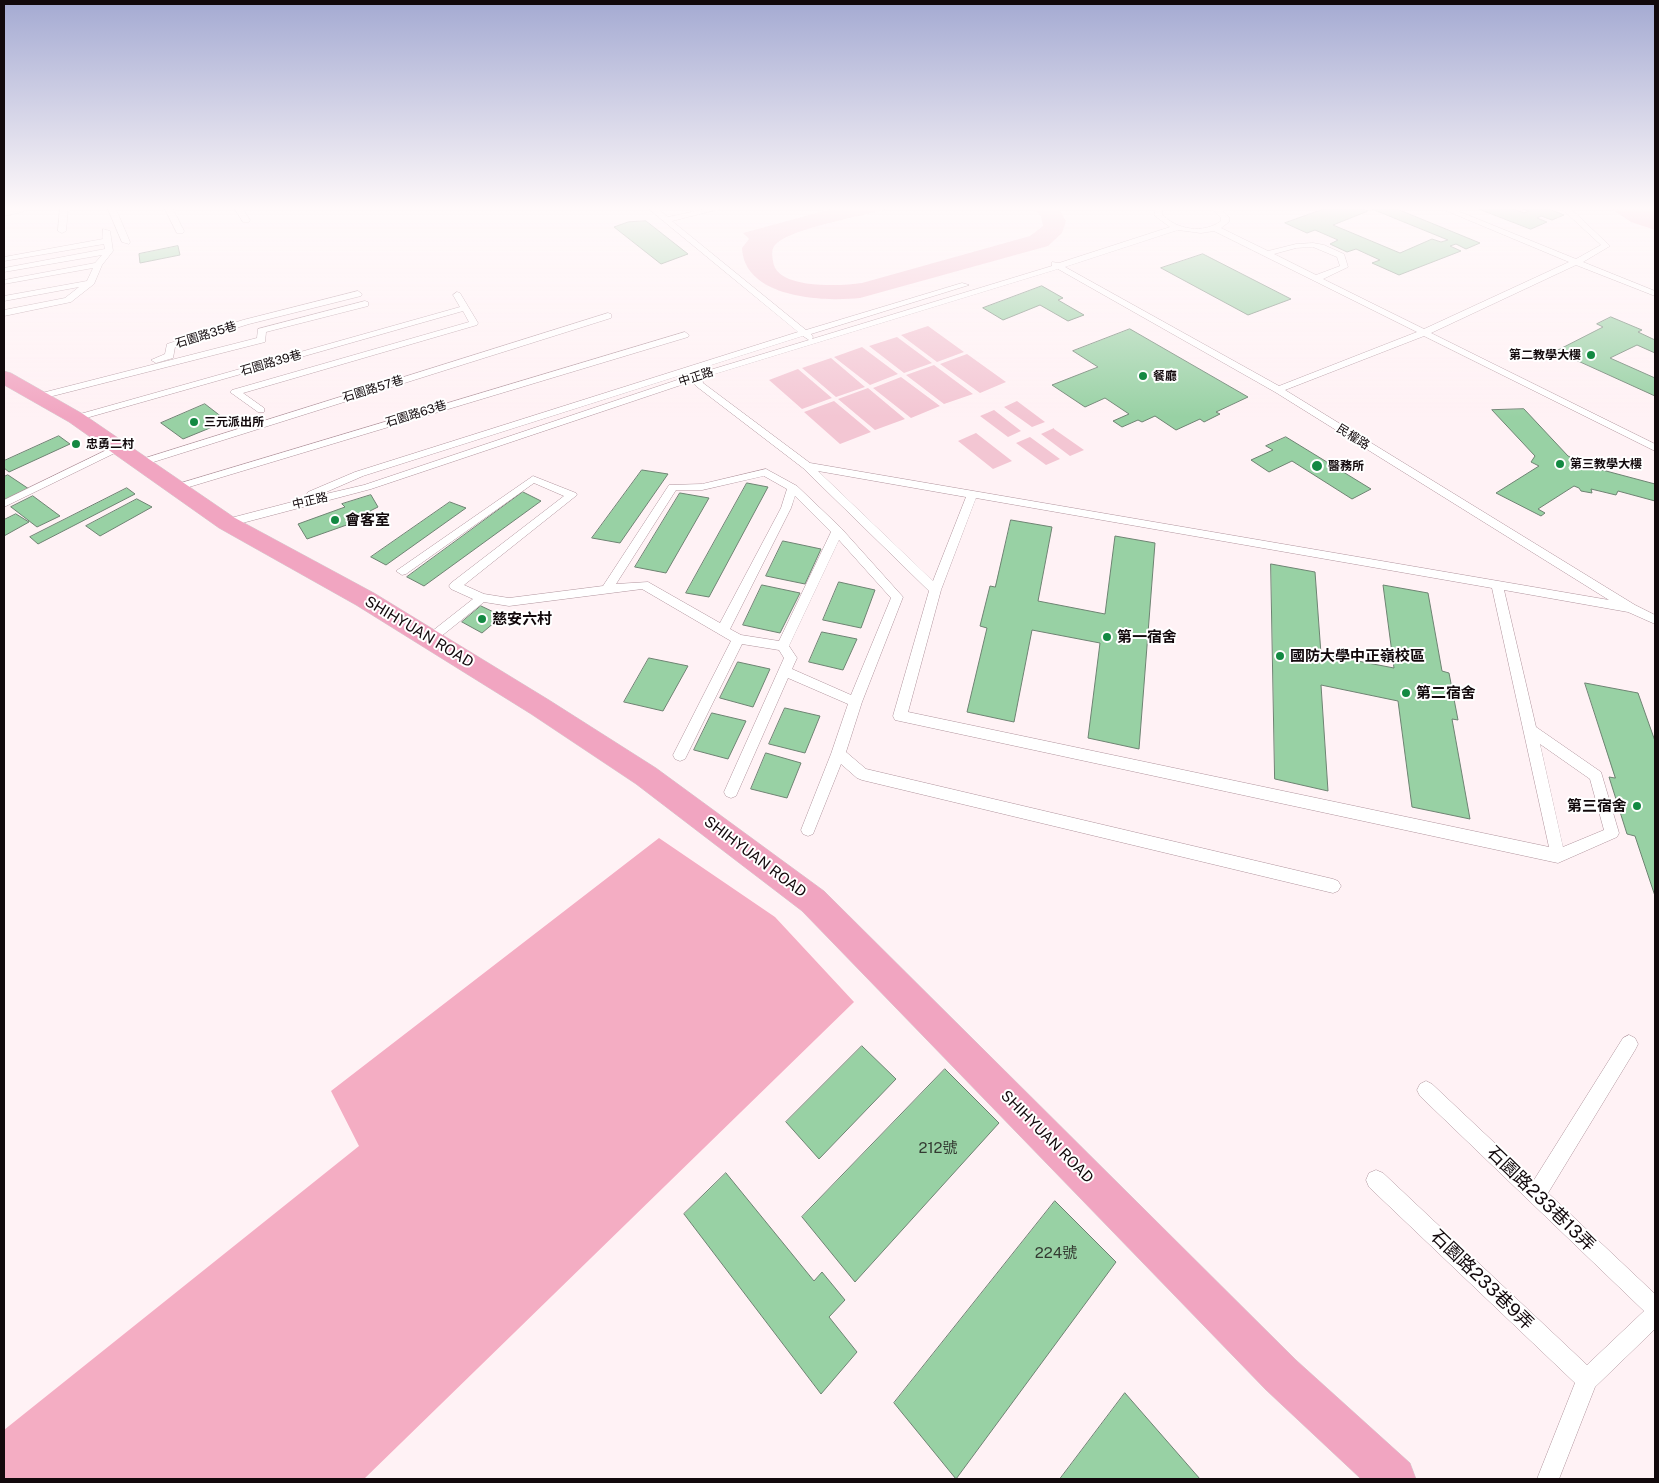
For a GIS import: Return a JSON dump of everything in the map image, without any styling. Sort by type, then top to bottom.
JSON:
[{"type":"main road","name":"SHIHYUAN ROAD","points":[[4,377],[36,397],[76,418],[129,456],[180,487],[227,523],[365,599],[646,776],[813,901],[1282,1375],[1394,1479]]},
{"type":"lane","points":[[4,282],[25,278]]},
{"type":"lane","points":[[4,313],[68,300],[91,282],[93,278]]},
{"type":"lane","points":[[737,278],[814,341]]},
{"type":"lane","name":"中正路","points":[[277,509],[359,474],[804,333],[987,278]]},
{"type":"lane","name":"中正路","points":[[277,509],[367,487],[690,379],[1019,278]]},
{"type":"lane","name":"民權路","points":[[1081,278],[1278,390],[1631,608],[1655,620]]},
{"type":"lane","points":[[1317,278],[1655,448]]},
{"type":"lane","points":[[1278,390],[1425,332],[1543,278]]},
{"type":"lane","points":[[1617,278],[1655,294]]},
{"type":"lane","points":[[4,298],[91,282]]},
{"type":"lane","name":"石園路35巷","points":[[36,397],[170,356],[170,346],[246,322],[358,294]]},
{"type":"lane","points":[[261,410],[235,392],[474,323],[456,295]]},
{"type":"lane","points":[[36,397],[262,340],[261,331],[365,304]]},
{"type":"lane","name":"石園路39巷","points":[[76,418],[465,308]]},
{"type":"lane","name":"石園路57巷","points":[[4,504],[129,456],[608,316]]},
{"type":"lane","points":[[180,487],[685,335]]},
{"type":"lane","name":"石園路63巷","points":[[180,487],[656,341]]},
{"type":"lane","points":[[694,368],[699,384],[807,466],[935,590]]},
{"type":"lane","points":[[807,466],[1631,608]]},
{"type":"lane","points":[[607,590],[673,487],[702,487],[766,472],[793,488],[837,531],[897,597],[855,702],[838,754],[808,830]]},
{"type":"lane","points":[[402,572],[533,479],[572,495],[456,586],[482,598],[509,602],[644,585],[738,639],[783,646],[791,658],[731,792]]},
{"type":"lane","points":[[723,630],[786,508],[793,488]]},
{"type":"lane","points":[[972,494],[935,590],[900,716],[1558,856],[1612,832],[1596,776],[1530,730]]},
{"type":"lane","points":[[227,523],[277,509]]},
{"type":"lane","points":[[783,646],[837,531]]},
{"type":"lane","points":[[1497,585],[1558,856]]},
{"type":"lane","points":[[430,639],[482,598]]},
{"type":"lane","points":[[680,755],[738,639]]},
{"type":"lane","points":[[785,671],[855,702]]},
{"type":"lane","points":[[838,754],[862,774],[1333,886]]},
{"type":"lane","points":[[1536,1194],[1629,1044]]},
{"type":"lane","name":"石園路233巷13弄","points":[[1426,1090],[1655,1308]]},
{"type":"lane","name":"石園路233巷9弄","points":[[1376,1180],[1587,1380]]},
{"type":"lane","points":[[1548,1479],[1587,1380],[1655,1315]]},
{"type":"shaded area","points":[[758,278],[789,278],[811,284],[840,285],[862,283],[879,278],[932,278],[860,298],[844,299],[807,297],[770,287]]},
{"type":"shaded area","points":[[928,326],[964,352],[937,362],[901,335]]},
{"type":"shaded area","points":[[897,337],[932,363],[904,373],[869,346]]},
{"type":"shaded area","points":[[862,347],[898,374],[870,385],[834,357]]},
{"type":"shaded area","points":[[967,354],[1006,382],[980,393],[940,364]]},
{"type":"shaded area","points":[[831,358],[865,387],[836,397],[802,368]]},
{"type":"shaded area","points":[[934,365],[973,394],[944,404],[906,375]]},
{"type":"shaded area","points":[[798,369],[832,398],[802,409],[769,380]]},
{"type":"shaded area","points":[[901,377],[940,406],[911,418],[873,388]]},
{"type":"shaded area","points":[[868,388],[905,419],[875,430],[838,399]]},
{"type":"shaded area","points":[[834,401],[871,432],[840,444],[804,412]]},
{"type":"shaded area","points":[[1017,401],[1045,422],[1032,427],[1004,407]]},
{"type":"shaded area","points":[[994,410],[1021,431],[1008,437],[980,416]]},
{"type":"shaded area","points":[[1054,428],[1084,450],[1070,456],[1041,434]]},
{"type":"shaded area","points":[[976,433],[1012,461],[993,469],[958,441]]},
{"type":"shaded area","points":[[1030,437],[1060,459],[1046,465],[1016,443]]},
{"type":"shaded area","points":[[659,838],[775,917],[854,1002],[364,1479],[4,1479],[4,1430],[359,1146],[331,1091]]},
{"type":"building","points":[[1180,278],[1250,278],[1291,299],[1248,315]]},
{"type":"building","points":[[1042,286],[1063,298],[1058,300],[1084,315],[1068,321],[1040,305],[1003,320],[983,308]]},
{"type":"building","name":"第二教學大樓","points":[[1611,317],[1642,330],[1638,332],[1655,340],[1655,353],[1637,345],[1610,358],[1655,378],[1655,396],[1556,351],[1603,327],[1597,324]]},
{"type":"building","name":"餐廳","points":[[1130,329],[1248,397],[1216,412],[1220,414],[1204,422],[1200,419],[1176,430],[1155,416],[1142,422],[1138,420],[1122,427],[1113,421],[1129,414],[1105,398],[1085,407],[1052,385],[1098,367],[1073,351]]},
{"type":"building","name":"三元派出所","points":[[205,404],[227,421],[183,439],[161,423]]},
{"type":"building","name":"第三教學大樓","points":[[1524,409],[1568,456],[1591,467],[1655,484],[1655,501],[1618,491],[1616,495],[1591,489],[1592,493],[1581,491],[1574,486],[1538,509],[1545,513],[1541,516],[1496,493],[1539,466],[1531,462],[1535,456],[1492,410]]},
{"type":"building","points":[[59,436],[70,444],[9,472],[4,468],[4,461]]},
{"type":"building","name":"醫務所","points":[[1286,437],[1371,489],[1352,499],[1292,461],[1269,472],[1251,460],[1273,450],[1266,446]]},
{"type":"building","points":[[642,470],[668,474],[620,543],[592,538]]},
{"type":"building","points":[[8,475],[29,489],[4,501],[4,477]]},
{"type":"building","points":[[747,483],[768,487],[709,597],[686,593]]},
{"type":"building","points":[[127,488],[135,494],[38,544],[30,537]]},
{"type":"building","points":[[523,492],[541,501],[424,586],[407,577]]},
{"type":"building","points":[[680,493],[709,498],[666,573],[635,567]]},
{"type":"building","name":"會客室","points":[[371,495],[378,507],[370,511],[372,516],[307,539],[298,524],[345,507],[342,504]]},
{"type":"building","points":[[33,496],[60,516],[37,527],[11,507]]},
{"type":"building","points":[[137,499],[152,507],[100,536],[86,526]]},
{"type":"building","points":[[450,502],[466,508],[386,565],[371,557]]},
{"type":"building","points":[[16,514],[29,522],[4,536],[4,520]]},
{"type":"building","name":"第一宿舍","points":[[1011,520],[1052,527],[1038,601],[1105,614],[1115,536],[1155,543],[1139,749],[1088,738],[1100,643],[1032,630],[1014,722],[967,712],[987,628],[980,626],[990,586],[995,587]]},
{"type":"building","points":[[783,541],[821,549],[805,584],[766,576]]},
{"type":"building","name":"第二宿舍","points":[[1271,564],[1315,572],[1321,654],[1394,668],[1383,585],[1428,593],[1442,671],[1449,673],[1458,720],[1452,719],[1470,819],[1412,807],[1398,701],[1321,685],[1328,791],[1275,779]]},
{"type":"building","points":[[839,582],[875,590],[861,628],[823,620]]},
{"type":"building","points":[[762,585],[800,593],[780,633],[743,625]]},
{"type":"building","name":"慈安六村","points":[[481,606],[502,616],[482,633],[462,622]]},
{"type":"building","points":[[822,632],[857,639],[843,670],[809,662]]},
{"type":"building","points":[[649,658],[688,666],[663,711],[624,702]]},
{"type":"building","points":[[738,662],[770,669],[753,707],[720,698]]},
{"type":"building","name":"第三宿舍","points":[[1585,683],[1638,693],[1655,741],[1655,896],[1635,836],[1627,834],[1609,777],[1615,778]]},
{"type":"building","points":[[785,708],[820,716],[805,753],[769,744]]},
{"type":"building","points":[[712,713],[746,721],[728,759],[694,750]]},
{"type":"building","points":[[766,753],[801,763],[787,798],[751,789]]},
{"type":"building","points":[[862,1046],[896,1079],[819,1159],[786,1122]]},
{"type":"building","points":[[945,1069],[999,1123],[855,1282],[802,1217]]},
{"type":"building","points":[[726,1173],[814,1281],[822,1272],[845,1300],[829,1317],[857,1352],[821,1394],[684,1214]]},
{"type":"building","points":[[1055,1201],[1116,1262],[956,1479],[894,1403]]},
{"type":"building","points":[[1125,1393],[1200,1479],[1060,1479]]},
{"type":"place","name":"第二教學大樓","points":[[1591,355]]},
{"type":"place","name":"餐廳","points":[[1143,376]]},
{"type":"place","name":"三元派出所","points":[[194,422]]},
{"type":"place","name":"忠勇二村","points":[[76,444]]},
{"type":"place","name":"第三教學大樓","points":[[1560,464]]},
{"type":"place","name":"醫務所","points":[[1317,466]]},
{"type":"place","name":"會客室","points":[[335,520]]},
{"type":"place","name":"慈安六村","points":[[482,619]]},
{"type":"place","name":"第一宿舍","points":[[1107,637]]},
{"type":"place","name":"國防大學中正嶺校區","points":[[1280,656]]},
{"type":"place","name":"第二宿舍","points":[[1406,693]]},
{"type":"place","name":"第三宿舍","points":[[1637,806]]}]
